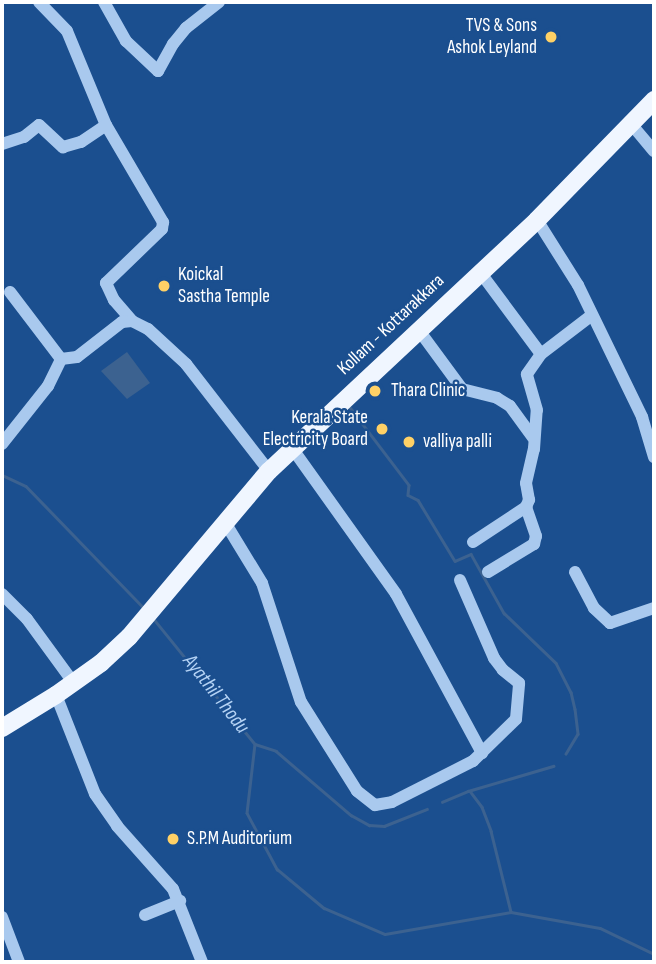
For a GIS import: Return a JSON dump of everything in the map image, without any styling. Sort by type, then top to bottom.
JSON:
[{"type":"main road","name":"Kollam - Kottarakkara","points":[[73,682],[129,638],[269,471],[537,220],[654,100]]},
{"type":"main road","points":[[3,726],[73,682]]},
{"type":"street","points":[[39,2],[68,31],[106,125],[164,226],[106,283],[114,300],[132,321],[159,338],[186,364],[269,471]]},
{"type":"street","points":[[104,2],[126,41],[158,71],[173,44],[186,28],[219,2]]},
{"type":"street","points":[[2,144],[24,137],[39,125],[63,147],[80,142],[106,125]]},
{"type":"street","points":[[632,125],[654,151]]},
{"type":"street","points":[[537,220],[578,285],[642,417],[654,457]]},
{"type":"street","points":[[480,272],[541,354]]},
{"type":"street","points":[[10,292],[61,359]]},
{"type":"street","points":[[488,572],[534,544],[536,536],[526,507],[537,410],[527,373],[541,354],[592,315]]},
{"type":"street","points":[[61,359],[77,357],[111,329],[132,321]]},
{"type":"street","points":[[418,329],[462,389],[497,398],[510,406],[533,438]]},
{"type":"street","points":[[2,444],[43,393],[61,359]]},
{"type":"street","points":[[292,448],[396,594],[482,753]]},
{"type":"street","points":[[473,542],[526,507]]},
{"type":"street","points":[[226,524],[262,583],[301,702],[342,771],[364,800],[375,805],[391,802],[447,777],[482,753],[516,719],[521,688],[494,658],[460,580]]},
{"type":"street","points":[[575,572],[594,608],[610,623],[654,608]]},
{"type":"street","points":[[2,594],[27,620],[73,682]]},
{"type":"street","points":[[56,695],[86,776],[102,807],[167,880],[180,901],[202,962]]},
{"type":"street","points":[[145,915],[180,901]]},
{"type":"street","points":[[2,917],[19,962]]},
{"type":"water","points":[[127,352],[150,383],[127,399],[101,371]]},
{"type":"waterway","points":[[349,406],[409,485],[408,495],[418,500],[455,561],[471,554],[504,613],[556,663],[571,692],[578,734],[566,754]]},
{"type":"waterway","name":"Ayathil Thodu","points":[[2,475],[26,486],[144,608]]},
{"type":"waterway","name":"Ayathil Thodu","points":[[153,618],[255,744],[247,813],[277,869],[324,908],[385,934],[511,912],[600,928],[654,954]]},
{"type":"waterway","points":[[255,744],[276,751],[351,815],[369,825],[384,826],[427,809]]},
{"type":"waterway","points":[[442,802],[468,791],[553,766]]},
{"type":"waterway","points":[[470,791],[482,807],[491,831],[511,912]]},
{"type":"place","name":"TVS & Sons Ashok Leyland","points":[[551,37]]},
{"type":"place","name":"Koickal Sastha Temple","points":[[164,286]]},
{"type":"place","name":"Thara Clinic","points":[[375,391]]},
{"type":"place","name":"Kerala State Electricity Board","points":[[382,429]]},
{"type":"place","name":"valliya palli","points":[[409,442]]},
{"type":"place","name":"S.P.M Auditorium","points":[[173,839]]}]
